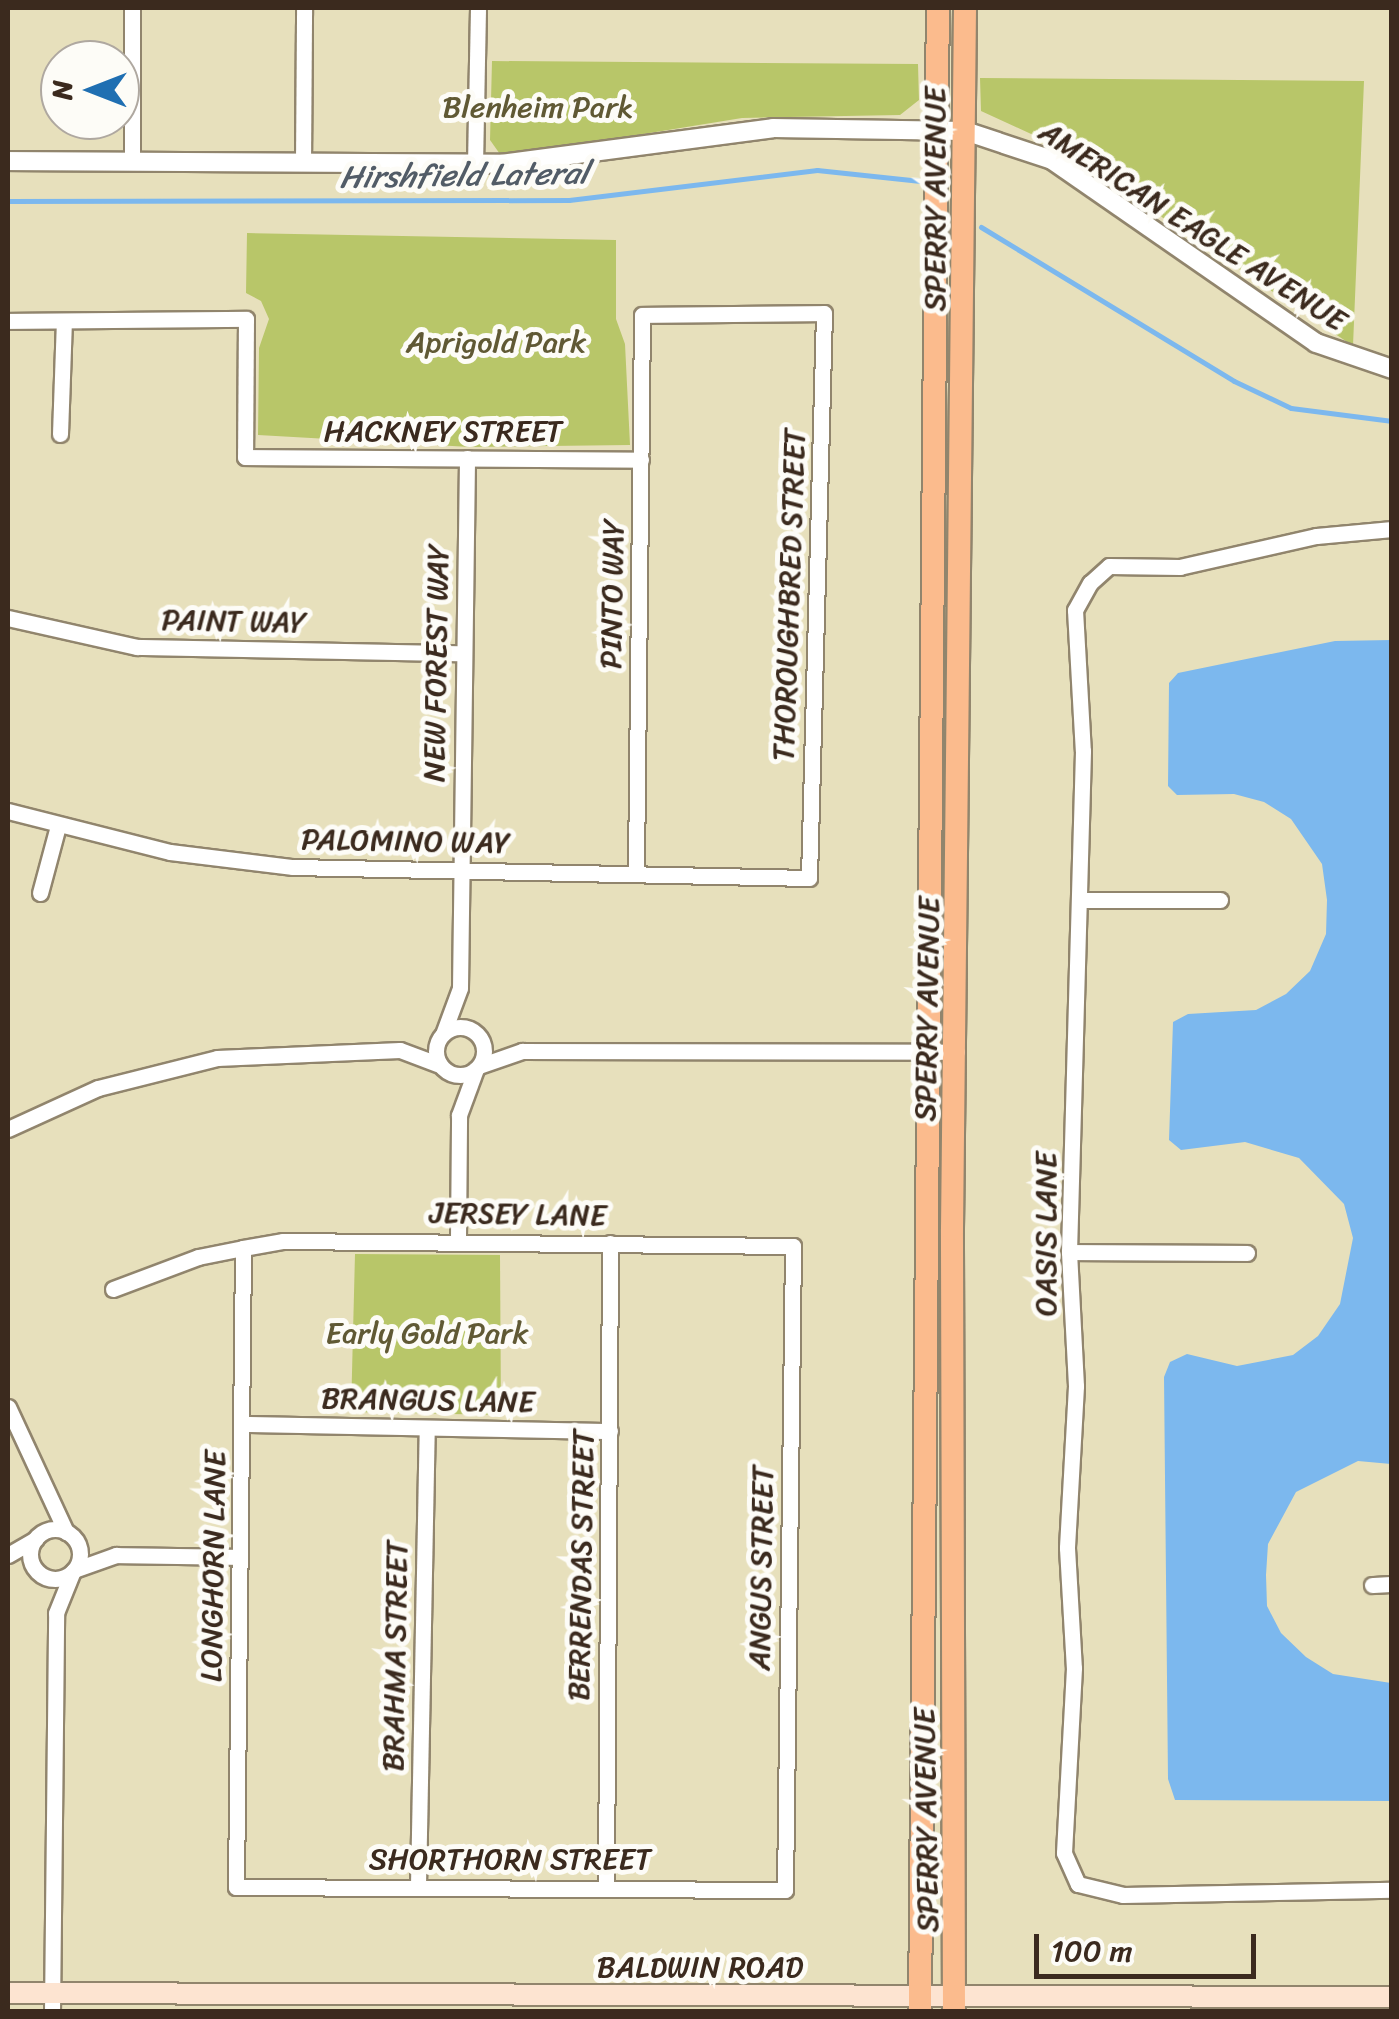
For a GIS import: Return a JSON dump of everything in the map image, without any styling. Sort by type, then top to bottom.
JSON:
[{"type":"main road","name":"SPERRY AVENUE","points":[[920,2005],[938,8]]},
{"type":"main road","name":"SPERRY AVENUE","points":[[954,2005],[966,8]]},
{"type":"main road","name":"BALDWIN ROAD","points":[[8,1993],[52,2002],[310,1995],[920,2005],[1392,1997]]},
{"type":"main road","points":[[197,2012],[207,2005],[271,2005],[310,1995]]},
{"type":"street","points":[[132,8],[132,162]]},
{"type":"street","points":[[303,163],[304,8]]},
{"type":"street","points":[[476,165],[478,8]]},
{"type":"street","name":"AMERICAN EAGLE AVENUE","points":[[8,160],[476,165],[586,156],[773,128],[965,131],[1052,160],[1316,344],[1392,370]]},
{"type":"street","name":"PINTO WAY","points":[[636,873],[642,315],[824,313]]},
{"type":"street","name":"THOROUGHBRED STREET","points":[[809,878],[824,313]]},
{"type":"street","name":"HACKNEY STREET","points":[[64,322],[246,319],[244,457],[641,460]]},
{"type":"street","points":[[8,321],[64,322],[60,434]]},
{"type":"street","name":"NEW FOREST WAY","points":[[442,1035],[460,988],[466,458]]},
{"type":"street","name":"OASIS LANE","points":[[1392,529],[1316,536],[1180,567],[1110,566],[1090,583],[1075,610],[1084,751],[1069,1252],[1076,1386],[1067,1548],[1074,1668],[1064,1853],[1078,1884],[1124,1895],[1392,1890]]},
{"type":"street","name":"PAINT WAY","points":[[8,618],[136,647],[463,653]]},
{"type":"street","name":"PALOMINO WAY","points":[[8,811],[58,826],[226,860],[462,871],[809,878]]},
{"type":"street","points":[[40,893],[58,826]]},
{"type":"street","points":[[1079,900],[1220,900]]},
{"type":"street","name":"NEW FOREST WAY","points":[[460,988],[476,1032]]},
{"type":"street","points":[[8,1129],[98,1088],[183,1064],[286,1050],[400,1050],[462,1026],[522,1051]]},
{"type":"street","points":[[459,1115],[484,1053],[476,1032]]},
{"type":"street","points":[[442,1035],[441,1067],[459,1115],[458,1239]]},
{"type":"street","points":[[400,1050],[459,1076],[522,1051],[957,1052]]},
{"type":"street","name":"JERSEY LANE","points":[[113,1289],[158,1269],[242,1248],[458,1239],[794,1246]]},
{"type":"street","name":"BERRENDAS STREET","points":[[606,1886],[610,1244]]},
{"type":"street","name":"ANGUS STREET","points":[[784,1890],[794,1246]]},
{"type":"street","name":"LONGHORN LANE","points":[[236,1886],[238,1558],[244,1424],[242,1248]]},
{"type":"street","points":[[1069,1252],[1247,1253]]},
{"type":"street","points":[[8,1407],[44,1496],[79,1549],[56,1613],[52,2002]]},
{"type":"street","name":"BRANGUS LANE","points":[[244,1424],[610,1430]]},
{"type":"street","name":"BRAHMA STREET","points":[[418,1885],[427,1428]]},
{"type":"street","points":[[44,1496],[30,1552],[56,1613]]},
{"type":"street","points":[[8,1559],[36,1538],[69,1534],[116,1555]]},
{"type":"street","points":[[8,1559],[52,1579],[116,1555],[238,1558]]},
{"type":"street","points":[[1372,1584],[1392,1584]]},
{"type":"street","name":"SHORTHORN STREET","points":[[236,1886],[784,1890]]},
{"type":"green space","name":"Blenheim Park","points":[[492,61],[918,64],[919,100],[900,115],[742,118],[502,157],[490,140]]},
{"type":"green space","points":[[980,78],[1364,81],[1353,346],[1055,145],[981,111]]},
{"type":"green space","name":"Aprigold Park","points":[[247,233],[616,240],[616,319],[625,344],[630,445],[470,447],[258,435],[259,348],[269,319],[261,301],[246,293]]},
{"type":"green space","name":"Early Gold Park","points":[[355,1254],[500,1255],[501,1415],[351,1412]]},
{"type":"water","points":[[1391,640],[1391,1464],[1358,1461],[1296,1492],[1268,1544],[1266,1575],[1267,1606],[1281,1633],[1306,1657],[1333,1674],[1391,1683],[1391,1801],[1175,1800],[1168,1779],[1164,1377],[1170,1362],[1187,1354],[1237,1366],[1293,1355],[1318,1336],[1340,1304],[1353,1238],[1344,1204],[1299,1158],[1245,1142],[1181,1150],[1169,1140],[1173,1022],[1188,1014],[1256,1010],[1286,994],[1310,971],[1326,934],[1327,900],[1322,864],[1291,819],[1264,802],[1234,794],[1177,795],[1168,786],[1169,683],[1178,673],[1335,641]]},
{"type":"waterway","name":"Hirshfield Lateral","points":[[8,201],[569,200],[817,170],[920,181]]},
{"type":"waterway","name":"Hirshfield Lateral","points":[[981,227],[1234,381],[1291,408],[1392,421]]}]
